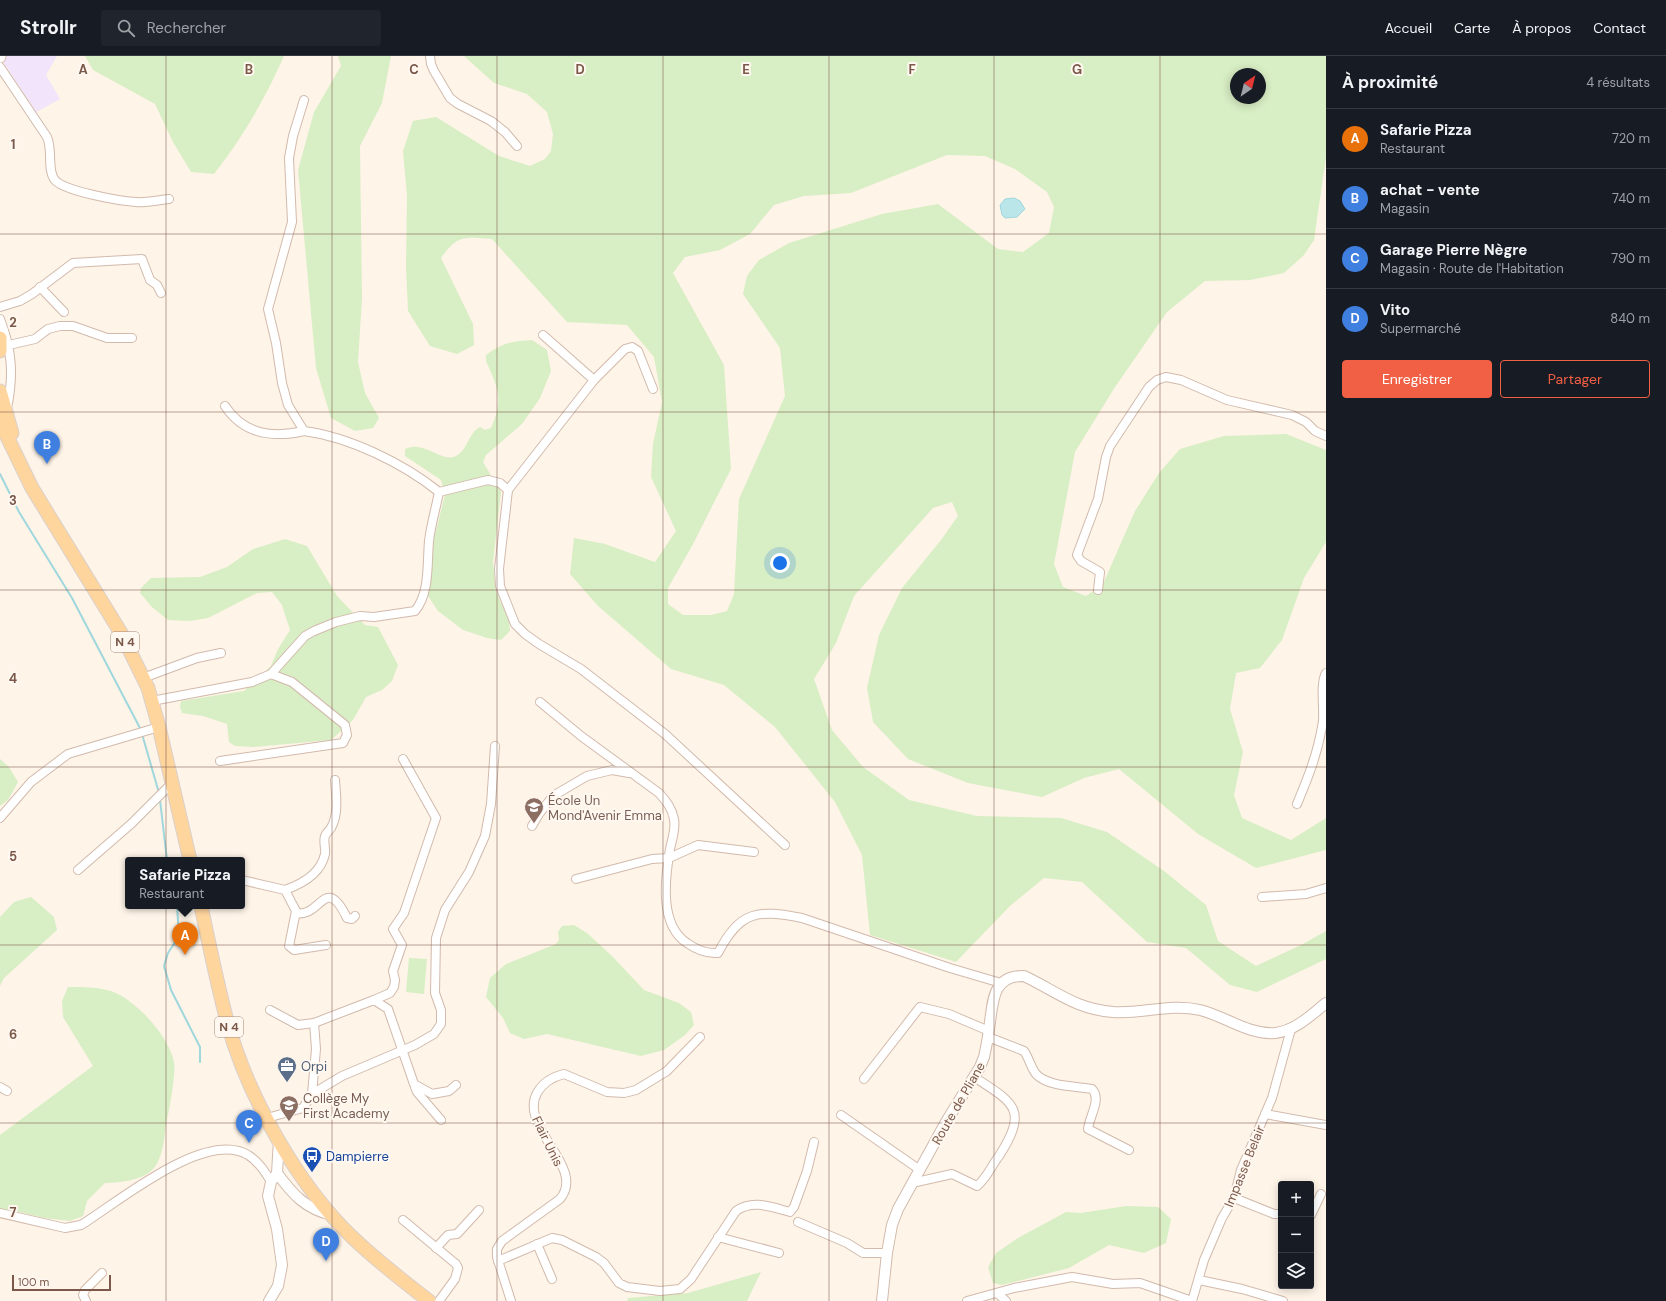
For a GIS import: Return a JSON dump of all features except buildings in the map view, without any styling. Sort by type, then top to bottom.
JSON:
[{"type":"main road","name":"N 4","points":[[0,391],[3,417],[13,437],[12,444],[32,488],[121,633],[143,678],[160,727],[189,857]]},
{"type":"main road","name":"N 4","points":[[202,909],[227,1022],[241,1062],[279,1140],[300,1174],[332,1216],[352,1237],[429,1301]]},
{"type":"street","points":[[430,56],[434,71],[450,98],[458,104],[491,121],[505,132],[517,146]]},
{"type":"street","points":[[0,67],[47,137],[51,149],[53,176],[56,181],[76,190],[134,202],[169,199]]},
{"type":"street","points":[[304,100],[293,136],[290,158],[292,222],[268,308],[276,342],[282,383],[288,405],[304,431]]},
{"type":"street","points":[[0,308],[20,301],[73,263],[141,259],[150,280],[158,286],[161,293]]},
{"type":"street","points":[[40,287],[64,312]]},
{"type":"street","points":[[0,319],[3,345],[11,374],[3,417]]},
{"type":"street","points":[[3,345],[35,338],[48,329],[60,326],[73,326],[107,338],[132,338]]},
{"type":"street","points":[[543,335],[594,380]]},
{"type":"street","points":[[653,390],[638,351],[632,348],[625,349],[594,380],[508,490],[499,569],[500,586],[515,624],[530,638],[581,669],[665,734],[785,845]]},
{"type":"street","points":[[1098,590],[1100,572],[1081,561],[1077,555],[1098,499],[1106,457],[1110,446],[1148,387],[1157,380],[1166,377],[1181,380],[1227,400],[1292,416],[1306,422],[1315,431],[1326,436]]},
{"type":"street","points":[[225,406],[237,421],[254,430],[282,435],[304,431],[318,433],[352,444],[399,465],[439,492],[488,480],[500,483],[508,490]]},
{"type":"street","points":[[152,701],[252,682],[271,674],[305,636],[336,622],[360,616],[374,617],[415,611],[419,606],[425,586],[429,539],[439,492]]},
{"type":"street","points":[[143,678],[197,658],[221,653]]},
{"type":"street","points":[[1297,804],[1316,757],[1324,703],[1322,683],[1326,672]]},
{"type":"street","points":[[220,761],[343,743],[347,735],[345,725],[292,682],[271,674]]},
{"type":"street","points":[[540,702],[581,736],[659,793],[671,809],[674,827],[666,880],[667,906],[673,928],[681,939],[708,954],[718,953],[727,936],[745,918],[760,913],[778,913],[826,925],[950,968],[1001,983],[1014,976],[1024,976],[1080,1006],[1112,1012],[1181,1007],[1201,1010],[1260,1033],[1275,1033],[1291,1029],[1326,1003]]},
{"type":"street","points":[[0,818],[32,782],[68,754],[160,727]]},
{"type":"street","points":[[267,1118],[303,1108],[312,1094],[342,1076],[403,1049],[416,1046],[434,1034],[441,1024],[441,1010],[436,993],[436,938],[445,910],[469,872],[485,836],[491,804],[495,746]]},
{"type":"street","points":[[270,1010],[298,1025],[314,1023],[390,993],[394,987],[395,980],[393,972],[402,945],[394,929],[404,913],[436,818],[403,759]]},
{"type":"street","points":[[532,826],[553,796],[587,776],[612,770],[632,773]]},
{"type":"street","points":[[245,881],[285,890],[298,886],[306,880],[323,861],[325,852],[324,838],[333,821],[337,801],[335,780]]},
{"type":"street","points":[[78,870],[131,824],[172,783]]},
{"type":"street","points":[[576,879],[652,859],[669,858],[698,845],[754,852]]},
{"type":"street","points":[[1262,897],[1306,894],[1326,888]]},
{"type":"street","points":[[285,890],[296,913],[290,942],[291,948],[296,951],[326,945]]},
{"type":"street","points":[[296,913],[307,913],[328,898],[333,898],[339,901],[347,918],[352,919],[355,916]]},
{"type":"street","name":"Route de Pliane","points":[[882,1301],[887,1253],[894,1217],[984,1057],[989,1034],[992,1006],[996,990],[1001,983]]},
{"type":"street","points":[[374,1000],[388,1009],[403,1049],[416,1092],[432,1108],[441,1120]]},
{"type":"street","points":[[864,1079],[920,1007],[949,1014],[1024,1051],[1036,1074],[1044,1079],[1053,1083],[1092,1089],[1095,1092],[1096,1099],[1088,1129],[1129,1150]]},
{"type":"street","points":[[312,1094],[316,1049],[314,1023]]},
{"type":"street","name":"Impasse Belair","points":[[1192,1301],[1204,1260],[1222,1218],[1234,1198],[1241,1170],[1272,1098],[1291,1029]]},
{"type":"street","name":"Flair Unis","points":[[511,1301],[498,1261],[497,1250],[502,1241],[560,1200],[565,1193],[567,1184],[558,1157],[544,1135],[534,1113],[534,1099],[540,1087],[546,1081],[564,1074],[607,1092],[624,1093],[636,1090],[667,1071],[700,1036]]},
{"type":"street","points":[[912,1183],[952,1174],[977,1186],[1012,1136],[1015,1111],[1007,1098],[974,1077]]},
{"type":"street","points":[[414,1084],[432,1094],[449,1091],[456,1085]]},
{"type":"street","points":[[1265,1114],[1326,1125]]},
{"type":"street","points":[[841,1116],[920,1170]]},
{"type":"street","points":[[269,1301],[278,1286],[282,1265],[277,1229],[268,1196],[274,1178],[279,1140]]},
{"type":"street","points":[[498,1261],[552,1238],[562,1240],[596,1257],[604,1263],[619,1283],[638,1289],[660,1292],[680,1289],[691,1279],[718,1236],[736,1211],[744,1205],[757,1203],[790,1212],[794,1207],[801,1190],[814,1142]]},
{"type":"street","points":[[0,1213],[65,1228],[81,1225],[169,1168],[192,1156],[213,1150],[231,1150],[247,1154],[274,1178],[284,1183],[310,1208],[332,1216]]},
{"type":"street","points":[[1314,1209],[1321,1194]]},
{"type":"street","points":[[1234,1198],[1274,1214],[1278,1214]]},
{"type":"street","points":[[436,1248],[448,1235],[457,1234],[461,1231],[479,1210]]},
{"type":"street","points":[[403,1220],[458,1268],[455,1279],[439,1301]]},
{"type":"street","points":[[798,1222],[847,1243],[863,1253],[887,1253]]},
{"type":"street","points":[[718,1236],[778,1253]]},
{"type":"street","points":[[537,1244],[552,1279]]},
{"type":"street","points":[[86,1301],[83,1295],[84,1290],[102,1273]]},
{"type":"street","points":[[967,1301],[1072,1277],[1112,1284],[1140,1283],[1192,1301]]},
{"type":"street","points":[[1199,1280],[1242,1289],[1267,1299],[1282,1301]]},
{"type":"street","points":[[997,1293],[1006,1301]]},
{"type":"shaded area","points":[[2,56],[57,56],[46,75],[60,99],[36,112],[1,59]]},
{"type":"green space","points":[[85,56],[284,56],[253,117],[214,174],[191,172],[173,142],[155,104],[93,70]]},
{"type":"green space","points":[[338,56],[391,56],[382,103],[360,146],[362,298],[358,362],[365,393],[379,418],[373,428],[355,431],[331,418],[316,368],[298,170],[314,112],[341,66]]},
{"type":"green space","points":[[464,56],[1326,56],[1326,157],[1314,240],[1304,255],[1284,273],[1250,280],[1205,281],[1167,312],[1115,387],[1075,452],[1054,564],[1063,587],[1086,596],[1103,584],[1135,511],[1159,473],[1180,449],[1224,436],[1286,434],[1326,450],[1326,542],[1304,578],[1282,640],[1260,668],[1236,673],[1230,709],[1243,752],[1234,795],[1242,818],[1291,840],[1326,818],[1326,850],[1256,868],[1198,834],[1119,769],[1084,778],[1042,797],[968,783],[908,759],[873,722],[867,688],[879,635],[902,588],[941,540],[958,516],[952,502],[933,508],[854,596],[836,643],[814,679],[832,730],[863,767],[909,800],[977,816],[1061,818],[1107,832],[1164,871],[1206,905],[1218,941],[1256,966],[1303,944],[1326,931],[1326,959],[1257,992],[1230,985],[1186,948],[1147,942],[1082,882],[1044,878],[1010,906],[956,962],[870,935],[862,855],[835,802],[775,727],[724,685],[671,669],[598,606],[570,574],[574,538],[605,544],[655,562],[676,531],[651,477],[653,444],[662,402],[654,357],[627,325],[567,322],[492,239],[462,239],[452,245],[441,258],[473,324],[474,345],[457,354],[430,346],[408,311],[406,267],[407,196],[403,151],[413,121],[436,117],[499,156],[530,166],[545,159],[551,151],[553,134],[547,112],[527,94],[494,83]],"holes":[[[947,155],[985,156],[1015,169],[1047,192],[1054,207],[1049,233],[1023,252],[998,249],[938,204],[882,214],[789,243],[759,260],[747,276],[743,294],[780,348],[785,396],[739,499],[734,594],[727,611],[711,615],[683,615],[668,604],[668,588],[692,546],[731,469],[724,365],[673,273],[685,257],[720,250],[750,234],[774,205],[804,196],[851,193]]]},
{"type":"green space","points":[[532,340],[547,350],[551,371],[540,398],[522,424],[486,455],[483,462],[501,492],[493,562],[496,591],[509,621],[510,631],[501,640],[487,638],[463,630],[438,611],[428,596],[433,542],[445,495],[441,480],[405,456],[405,449],[411,447],[422,448],[442,456],[456,456],[463,450],[476,430],[480,427],[485,430],[491,428],[497,409],[498,394],[494,379],[486,361],[486,355],[508,343]]},
{"type":"green space","points":[[285,539],[307,546],[337,596],[365,625],[378,627],[398,665],[392,681],[382,690],[366,697],[353,720],[331,740],[253,747],[235,746],[229,742],[227,724],[203,716],[182,713],[180,707],[181,701],[244,691],[271,666],[278,649],[290,630],[282,605],[272,592],[257,593],[208,618],[189,621],[168,620],[152,607],[140,593],[141,588],[151,578],[200,577],[227,567],[253,549]]},
{"type":"green space","points":[[0,759],[9,767],[18,782],[8,800],[0,806]]},
{"type":"green space","points":[[31,897],[54,917],[57,930],[4,978],[0,986],[0,917],[14,902]]},
{"type":"green space","points":[[574,925],[587,933],[612,956],[644,990],[679,1003],[691,1012],[694,1025],[685,1035],[664,1050],[641,1056],[547,1034],[524,1039],[510,1033],[503,1018],[486,997],[490,978],[506,964],[556,944],[559,940],[558,932],[562,926]]},
{"type":"green space","points":[[409,958],[427,959],[424,994],[406,992]]},
{"type":"green space","points":[[68,987],[100,989],[111,991],[120,995],[140,1010],[150,1020],[165,1041],[174,1062],[174,1075],[164,1143],[158,1161],[151,1171],[136,1179],[123,1182],[105,1183],[87,1201],[83,1216],[70,1221],[44,1218],[15,1211],[0,1211],[0,1135],[93,1066],[63,1017],[62,1001]]},
{"type":"green space","points":[[1126,1206],[1158,1207],[1171,1219],[1166,1243],[1144,1253],[1109,1245],[1069,1268],[1002,1285],[993,1283],[988,1267],[996,1253],[1018,1238],[1066,1212],[1081,1213]]},
{"type":"green space","points":[[761,1272],[747,1301],[627,1301],[628,1298],[688,1293]]},
{"type":"water","points":[[1014,198],[1020,201],[1025,209],[1017,217],[1005,218],[1002,215],[1000,205],[1005,199]]},
{"type":"waterway","points":[[0,474],[19,512],[72,598],[141,730]]},
{"type":"waterway","points":[[142,734],[159,793]]},
{"type":"waterway","points":[[160,800],[167,857]]},
{"type":"waterway","points":[[177,909],[179,936],[168,953],[164,966],[171,990],[200,1047],[200,1062]]},
{"type":"place","name":"achat - vente","points":[[47,464]]},
{"type":"place","name":"École Un Mond'Avenir Emma","points":[[534,824]]},
{"type":"place","name":"Safarie Pizza","points":[[185,955]]},
{"type":"place","name":"Orpi","points":[[287,1083]]},
{"type":"place","name":"Collège My First Academy","points":[[289,1122]]},
{"type":"place","name":"Garage Pierre Nègre","points":[[249,1143]]},
{"type":"place","name":"Dampierre","points":[[312,1173]]},
{"type":"place","name":"Vito","points":[[326,1261]]}]
